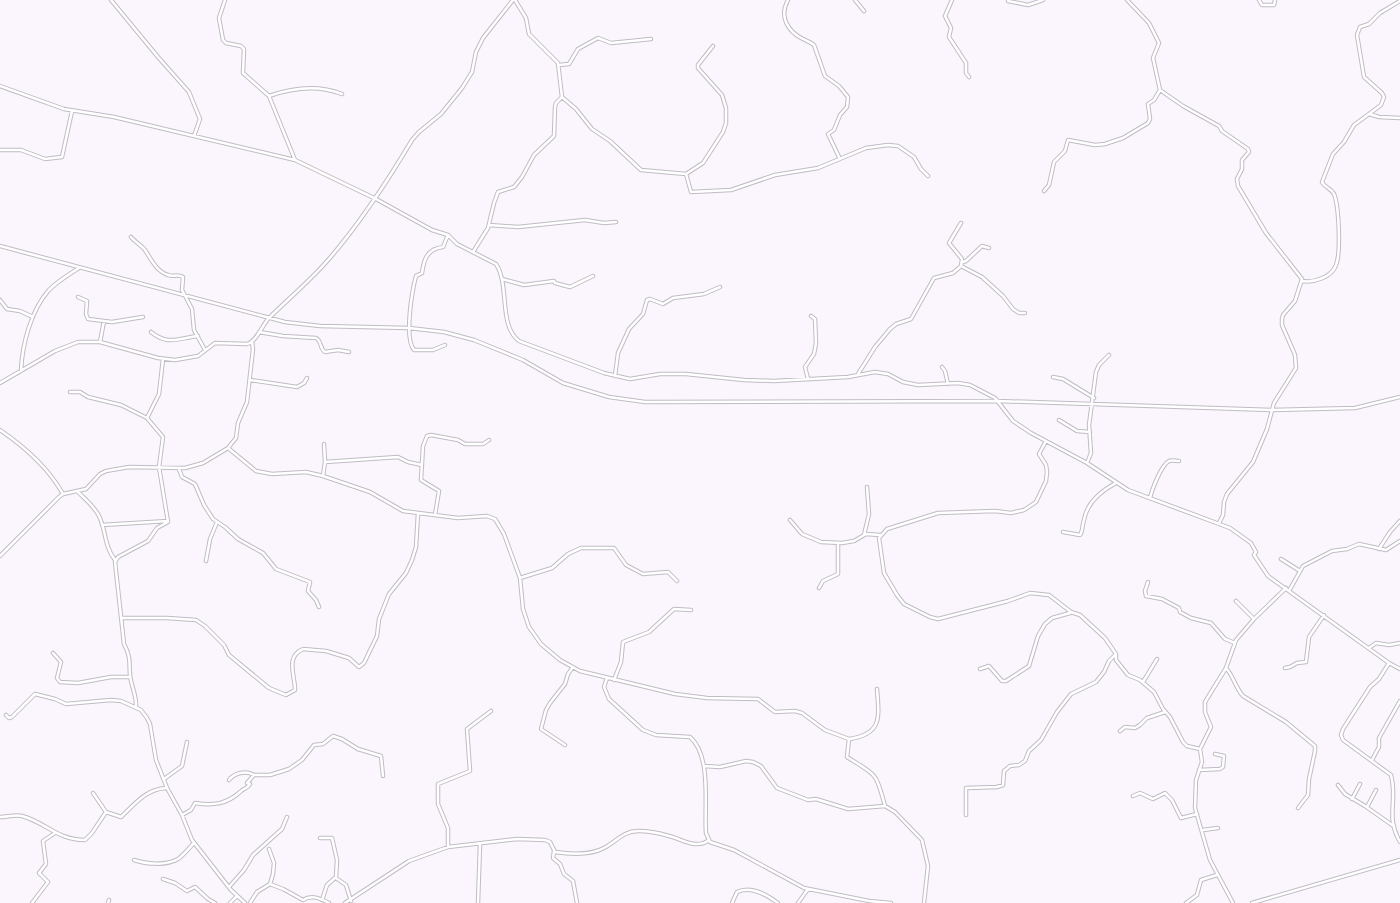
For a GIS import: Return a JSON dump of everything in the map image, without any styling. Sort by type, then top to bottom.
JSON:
[{"type":"street","points":[[111,0],[191,94],[200,119],[194,136]]},
{"type":"street","points":[[225,0],[219,18],[223,40],[226,43],[242,47],[244,50],[243,73],[269,96],[295,160]]},
{"type":"street","points":[[0,383],[21,372],[55,350],[72,343],[87,341],[100,342],[164,359],[174,360],[194,357],[212,345],[220,342],[247,344],[252,342],[269,318],[319,270],[376,198],[412,140],[419,132],[441,114],[462,88],[472,72],[476,52],[483,38],[513,0],[526,18],[529,34],[555,59],[559,65],[562,97],[576,109],[592,129],[610,141],[641,170],[686,174],[703,163],[725,128],[726,116],[724,99],[720,91],[700,71],[698,66],[713,46]]},
{"type":"street","points":[[788,0],[784,14],[787,26],[798,36],[814,45],[825,76],[839,86],[848,97],[847,107],[840,115],[834,130],[828,134],[840,159]]},
{"type":"street","points":[[855,0],[864,11]]},
{"type":"street","points":[[952,0],[944,16],[951,28],[949,37],[966,64],[966,73],[969,77]]},
{"type":"street","points":[[1008,0],[1028,4],[1043,0]]},
{"type":"street","points":[[1128,0],[1148,23],[1159,43],[1153,58],[1160,90],[1183,106],[1219,126],[1222,131],[1248,149],[1249,152],[1242,160],[1242,169],[1237,179],[1238,186],[1266,233],[1299,274],[1302,281],[1295,301],[1286,311],[1282,319],[1282,325],[1295,355],[1296,368],[1280,393],[1272,410],[1268,429],[1253,462],[1227,494],[1224,502],[1223,515],[1219,523]]},
{"type":"street","points":[[1259,0],[1262,4],[1271,6],[1274,5],[1275,0]]},
{"type":"street","points":[[1302,281],[1313,281],[1326,277],[1336,266],[1338,245],[1336,201],[1333,193],[1322,182],[1333,154],[1344,142],[1354,125],[1381,105],[1384,97],[1382,93],[1364,77],[1358,35],[1359,29],[1370,23],[1380,13],[1400,1]]},
{"type":"street","points":[[559,65],[569,64],[578,49],[598,38],[611,43],[651,39]]},
{"type":"street","points":[[0,86],[72,111],[114,117],[295,160],[376,198],[432,230],[448,235],[457,244],[496,264],[501,279],[510,329],[516,339],[615,376],[638,379],[660,374],[686,374],[744,380],[774,381],[880,372],[908,384],[970,385],[980,388],[998,401],[1017,425],[1087,463],[1116,483],[1150,498],[1219,523],[1241,535],[1251,543],[1256,552],[1254,555],[1268,576],[1290,590],[1388,663],[1400,669]]},
{"type":"street","points":[[269,96],[312,89],[333,91],[342,94]]},
{"type":"street","points":[[1044,190],[1050,185],[1054,162],[1065,151],[1068,140],[1105,144],[1127,136],[1148,123],[1150,119],[1148,104],[1154,100],[1160,90]]},
{"type":"street","points":[[473,252],[489,225],[498,192],[515,185],[534,155],[554,136],[556,103],[562,97]]},
{"type":"street","points":[[0,150],[21,150],[45,159],[62,157],[72,111]]},
{"type":"street","points":[[1369,114],[1379,117],[1400,118]]},
{"type":"street","points":[[686,174],[691,192],[731,190],[758,179],[785,173],[810,171],[866,148],[897,145],[914,157],[921,169],[928,176]]},
{"type":"street","points":[[489,225],[518,227],[585,220],[604,223],[616,222]]},
{"type":"street","points":[[961,224],[949,243],[963,262]]},
{"type":"street","points":[[445,346],[433,350],[414,350],[411,347],[409,328],[410,311],[416,276],[422,273],[425,257],[436,248],[443,247],[448,235]]},
{"type":"street","points":[[131,237],[145,251],[154,264],[167,275],[183,277],[182,290],[192,309],[193,324],[205,350]]},
{"type":"street","points":[[0,246],[269,318],[320,326],[409,328],[444,332],[474,340],[523,360],[564,383],[609,397],[646,402],[998,401],[1272,410],[1355,408],[1400,397]]},
{"type":"street","points":[[858,375],[875,347],[890,329],[896,324],[911,319],[934,278],[953,272],[982,246],[989,248]]},
{"type":"street","points":[[961,266],[982,276],[1003,296],[1013,309],[1020,313],[1025,313]]},
{"type":"street","points":[[21,372],[23,350],[33,317],[48,290],[64,277],[79,268]]},
{"type":"street","points":[[501,279],[524,285],[554,281],[555,283],[570,286],[593,276]]},
{"type":"street","points":[[615,376],[618,353],[629,329],[643,314],[648,300],[650,299],[663,304],[674,298],[704,294],[720,287]]},
{"type":"street","points":[[78,297],[87,301],[87,318],[112,322],[143,317]]},
{"type":"street","points":[[0,300],[7,309],[20,311],[33,317]]},
{"type":"street","points":[[808,379],[805,368],[813,358],[816,343],[815,319],[811,316]]},
{"type":"street","points":[[100,342],[104,321]]},
{"type":"street","points":[[151,332],[157,337],[173,341],[198,336]]},
{"type":"street","points":[[259,332],[283,336],[316,338],[319,340],[325,352],[338,350],[349,352]]},
{"type":"street","points":[[0,556],[16,538],[63,494],[89,488],[104,472],[129,467],[179,469],[203,463],[228,448],[236,438],[238,423],[247,402],[253,349],[252,342]]},
{"type":"street","points":[[1087,463],[1090,453],[1089,425],[1094,398],[1096,372],[1099,365],[1109,355]]},
{"type":"street","points":[[147,418],[159,394],[164,359]]},
{"type":"street","points":[[942,367],[945,370],[948,384]]},
{"type":"street","points":[[1053,377],[1063,379],[1094,398]]},
{"type":"street","points":[[250,380],[297,387],[304,383],[307,378]]},
{"type":"street","points":[[70,392],[76,392],[88,397],[121,406],[147,418],[163,437],[159,467],[168,521]]},
{"type":"street","points":[[1059,420],[1077,431],[1090,432]]},
{"type":"street","points":[[0,430],[19,442],[45,468],[63,494]]},
{"type":"street","points":[[435,515],[439,490],[422,481],[423,446],[428,435],[456,439],[465,444],[484,444],[489,440]]},
{"type":"street","points":[[790,520],[802,534],[821,542],[838,544],[854,541],[864,534],[880,535],[887,529],[938,513],[995,511],[1012,513],[1024,510],[1036,502],[1046,482],[1048,472],[1046,465],[1039,454],[1046,441]]},
{"type":"street","points":[[323,476],[325,462],[324,444]]},
{"type":"street","points":[[228,448],[249,467],[260,472],[272,474],[300,471],[323,476],[370,492],[399,510],[458,518],[487,516],[495,519],[504,534],[520,578],[523,608],[529,627],[546,649],[580,671],[614,680],[698,697],[736,700],[747,698],[758,699],[774,712],[795,711],[802,713],[825,730],[850,739],[863,737],[876,726],[879,714],[877,689]]},
{"type":"street","points":[[325,462],[398,457],[408,462],[422,464]]},
{"type":"street","points":[[1150,498],[1155,484],[1166,464],[1171,461],[1179,461]]},
{"type":"street","points":[[179,469],[182,477],[195,484],[204,505],[213,519],[238,539],[263,553],[276,569],[310,582],[308,591],[319,607]]},
{"type":"street","points":[[1063,532],[1080,535],[1087,510],[1093,501],[1098,494],[1116,483]]},
{"type":"street","points":[[864,534],[869,514],[867,487]]},
{"type":"street","points":[[77,492],[95,510],[102,525],[109,550],[115,560],[124,644],[130,655],[130,677],[134,687],[136,707]]},
{"type":"street","points":[[122,618],[196,620],[206,626],[224,645],[229,655],[267,686],[286,695],[295,690],[292,663],[295,654],[303,648],[326,651],[349,658],[359,667],[364,663],[377,636],[379,619],[389,594],[406,573],[416,549],[418,513]]},
{"type":"street","points":[[102,525],[168,521]]},
{"type":"street","points":[[115,560],[148,541],[156,529],[166,524],[168,521]]},
{"type":"street","points":[[1380,549],[1390,532],[1400,521]]},
{"type":"street","points":[[206,561],[210,539],[218,522]]},
{"type":"street","points":[[880,535],[880,552],[884,573],[897,595],[904,604],[930,616],[945,618],[1008,601],[1030,593],[1049,595],[1071,612],[1080,615],[1105,638],[1116,654],[1116,660],[1128,675],[1143,682],[1154,692],[1170,718],[1182,742],[1188,746],[1200,749]]},
{"type":"street","points":[[1290,590],[1303,566],[1332,551],[1348,549],[1359,544],[1386,550],[1400,541]]},
{"type":"street","points":[[819,588],[823,581],[838,574],[838,544]]},
{"type":"street","points":[[520,578],[552,568],[574,550],[588,547],[614,548],[626,565],[643,574],[668,572],[677,581]]},
{"type":"street","points":[[1281,558],[1300,571]]},
{"type":"street","points":[[1148,582],[1145,591],[1146,596],[1162,599],[1179,608],[1180,612],[1191,618],[1211,623],[1225,639],[1235,643]]},
{"type":"street","points":[[1233,903],[1228,891],[1217,875],[1210,860],[1197,814],[1194,792],[1202,756],[1200,749],[1211,727],[1205,712],[1205,702],[1226,668],[1235,643],[1254,619],[1286,588]]},
{"type":"street","points":[[1236,601],[1254,619]]},
{"type":"street","points":[[614,680],[621,662],[623,642],[649,632],[674,609],[691,610]]},
{"type":"street","points":[[980,670],[989,666],[1002,681],[1009,679],[1029,666],[1038,636],[1044,624],[1052,618],[1071,612]]},
{"type":"street","points":[[1285,668],[1290,668],[1297,662],[1306,662],[1309,637],[1324,615]]},
{"type":"street","points":[[1369,648],[1376,643],[1389,645],[1400,643]]},
{"type":"street","points":[[53,653],[61,662],[58,678],[60,682],[78,683],[111,677],[130,677]]},
{"type":"street","points":[[966,815],[966,788],[997,787],[1003,785],[1004,771],[1010,766],[1019,765],[1025,761],[1029,751],[1041,740],[1057,712],[1071,694],[1096,682],[1104,672],[1109,661],[1116,654]]},
{"type":"street","points":[[1143,682],[1158,659]]},
{"type":"street","points":[[1388,663],[1379,679],[1370,687],[1341,732],[1343,740],[1391,775],[1395,791],[1391,816],[1392,825],[1400,842]]},
{"type":"street","points":[[565,745],[541,730],[548,706],[565,684],[568,674],[573,667]]},
{"type":"street","points":[[1226,668],[1243,696],[1286,722],[1314,746],[1315,751],[1309,779],[1309,792],[1298,808]]},
{"type":"street","points":[[607,678],[604,687],[608,699],[637,726],[650,734],[690,737],[699,747],[704,766],[706,833],[709,840],[739,852],[808,889],[892,903]]},
{"type":"street","points":[[6,715],[9,718],[12,717],[35,694],[55,699],[66,704],[110,700],[121,701],[136,707],[148,718],[152,733],[153,752],[167,788],[182,815],[194,843],[229,887],[245,903]]},
{"type":"street","points":[[1372,760],[1379,747],[1379,738],[1400,701]]},
{"type":"street","points":[[448,847],[448,828],[438,804],[438,784],[470,771],[467,728],[492,711]]},
{"type":"street","points":[[1120,731],[1125,728],[1135,728],[1147,718],[1165,712]]},
{"type":"street","points":[[229,780],[232,776],[244,772],[254,775],[270,775],[289,769],[302,760],[314,745],[324,743],[330,737],[334,736],[348,742],[358,749],[380,756],[383,763],[383,776]]},
{"type":"street","points":[[850,739],[846,756],[862,765],[877,779],[881,788],[885,806]]},
{"type":"street","points":[[164,779],[182,766],[187,742]]},
{"type":"street","points":[[1199,770],[1220,769],[1223,767],[1224,756],[1215,754]]},
{"type":"street","points":[[704,766],[720,767],[746,761],[753,762],[761,766],[777,788],[803,798],[816,799],[848,809],[885,806],[895,812],[922,840],[928,866],[924,903]]},
{"type":"street","points":[[182,815],[191,810],[195,802],[213,805],[222,804],[246,789],[250,784],[247,783],[254,775]]},
{"type":"street","points":[[1352,799],[1360,784]]},
{"type":"street","points":[[1338,785],[1345,794],[1367,807],[1392,825]]},
{"type":"street","points":[[94,793],[106,812],[121,817],[147,792],[155,789],[167,788]]},
{"type":"street","points":[[1367,807],[1376,790]]},
{"type":"street","points":[[1133,796],[1140,793],[1153,799],[1165,793],[1172,800],[1181,818],[1197,814]]},
{"type":"street","points":[[0,817],[22,816],[49,827],[55,833],[68,838],[87,839],[106,812]]},
{"type":"street","points":[[229,887],[244,870],[252,855],[282,829],[287,818]]},
{"type":"street","points":[[1202,830],[1218,828]]},
{"type":"street","points":[[554,851],[559,853],[598,851],[623,835],[633,831],[666,835],[684,842],[701,844],[709,840]]},
{"type":"street","points":[[32,903],[48,882],[38,872],[46,864],[43,841],[55,833]]},
{"type":"street","points":[[320,838],[333,839],[337,860],[336,878],[327,885],[322,900]]},
{"type":"street","points":[[345,903],[351,901],[366,888],[409,861],[448,847],[517,839],[545,840],[550,842],[554,851],[554,858],[560,864],[564,874],[573,882],[577,903]]},
{"type":"street","points":[[134,860],[144,863],[174,861],[181,857],[194,843]]},
{"type":"street","points":[[478,903],[480,844]]},
{"type":"street","points":[[250,903],[257,892],[270,884],[274,874],[274,863],[269,849]]},
{"type":"street","points":[[1252,903],[1400,860]]},
{"type":"street","points":[[1186,903],[1197,895],[1201,880],[1217,875]]},
{"type":"street","points":[[336,878],[346,885],[351,901]]},
{"type":"street","points":[[163,879],[175,883],[187,891],[195,887],[208,899],[215,903]]},
{"type":"street","points":[[270,884],[303,900]]},
{"type":"street","points":[[798,903],[808,889]]},
{"type":"street","points":[[732,903],[737,892],[744,890],[763,893],[778,903]]},
{"type":"street","points":[[230,903],[237,896]]},
{"type":"street","points":[[299,903],[311,896],[329,903]]}]
